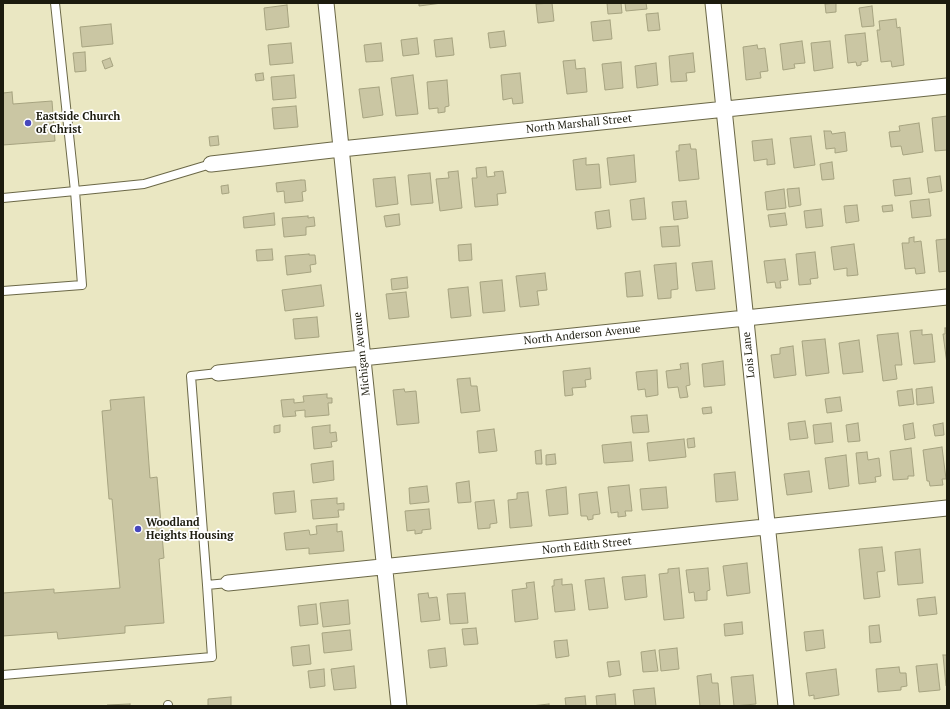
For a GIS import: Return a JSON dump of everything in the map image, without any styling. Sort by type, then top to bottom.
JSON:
[{"type":"street","name":"Michigan Avenue","points":[[326,3],[399,706]]},
{"type":"street","name":"Lois Lane","points":[[712,3],[786,706]]},
{"type":"street","name":"North Marshall Street","points":[[211,164],[341,149],[947,86]]},
{"type":"street","name":"North Anderson Avenue","points":[[218,373],[947,297]]},
{"type":"street","name":"North Edith Street","points":[[228,583],[947,508]]},
{"type":"lane","points":[[3,291],[82,285],[75,192],[55,3]]},
{"type":"lane","points":[[3,198],[144,184],[211,164]]},
{"type":"lane","points":[[3,675],[212,657],[191,376],[218,373]]},
{"type":"lane","points":[[207,585],[228,583]]},
{"type":"building","points":[[419,3],[442,3],[419,6]]},
{"type":"building","points":[[552,3],[554,21],[538,23],[536,4]]},
{"type":"building","points":[[607,3],[621,3],[622,13],[608,14]]},
{"type":"building","points":[[625,3],[646,3],[647,9],[626,11]]},
{"type":"building","points":[[836,3],[836,12],[826,13],[825,4]]},
{"type":"building","points":[[287,5],[289,27],[266,30],[264,8]]},
{"type":"building","points":[[872,6],[874,26],[862,27],[859,8]]},
{"type":"building","points":[[658,13],[660,30],[648,31],[646,14]]},
{"type":"building","points":[[896,19],[897,28],[900,27],[904,65],[892,67],[891,61],[881,62],[877,30],[880,30],[879,21]]},
{"type":"building","points":[[610,20],[612,39],[593,41],[591,22]]},
{"type":"building","points":[[111,24],[113,44],[82,47],[80,27]]},
{"type":"building","points":[[504,31],[506,46],[490,48],[488,33]]},
{"type":"building","points":[[865,33],[868,61],[861,62],[861,65],[857,66],[856,62],[848,63],[845,35]]},
{"type":"building","points":[[417,38],[419,54],[403,56],[401,40]]},
{"type":"building","points":[[452,38],[454,55],[436,57],[434,40]]},
{"type":"building","points":[[802,41],[805,63],[794,64],[795,68],[783,70],[780,44]]},
{"type":"building","points":[[830,41],[833,68],[814,71],[811,43]]},
{"type":"building","points":[[291,43],[293,63],[270,65],[268,45]]},
{"type":"building","points":[[381,43],[383,61],[366,62],[364,45]]},
{"type":"building","points":[[757,45],[758,49],[765,48],[768,71],[760,72],[761,78],[746,80],[743,47]]},
{"type":"building","points":[[85,52],[86,71],[75,72],[73,53]]},
{"type":"building","points":[[693,53],[695,72],[686,73],[687,81],[671,82],[669,56]]},
{"type":"building","points":[[110,58],[113,66],[105,69],[102,61]]},
{"type":"building","points":[[575,60],[576,69],[585,68],[587,92],[567,94],[563,61]]},
{"type":"building","points":[[621,62],[623,88],[605,90],[602,64]]},
{"type":"building","points":[[656,63],[658,85],[637,88],[635,66]]},
{"type":"building","points":[[263,73],[264,80],[256,81],[255,74]]},
{"type":"building","points":[[520,73],[523,103],[513,104],[512,98],[503,100],[501,75]]},
{"type":"building","points":[[294,75],[296,98],[273,100],[271,77]]},
{"type":"building","points":[[413,75],[418,114],[396,116],[391,78]]},
{"type":"building","points":[[447,80],[449,106],[445,107],[445,112],[438,113],[438,108],[429,109],[427,82]]},
{"type":"building","points":[[379,87],[383,115],[363,118],[359,89]]},
{"type":"building","name":"Eastside Church of Christ","points":[[12,92],[13,104],[52,101],[55,141],[3,145],[3,93]]},
{"type":"building","points":[[296,106],[298,127],[274,129],[272,108]]},
{"type":"building","points":[[947,116],[947,150],[935,151],[932,118]]},
{"type":"building","points":[[919,123],[923,152],[903,155],[901,146],[891,147],[889,132],[900,131],[899,126]]},
{"type":"building","points":[[824,131],[831,131],[832,134],[845,132],[847,151],[835,153],[835,148],[826,149]]},
{"type":"building","points":[[218,136],[219,145],[210,146],[209,137]]},
{"type":"building","points":[[811,136],[815,165],[794,168],[790,138]]},
{"type":"building","points":[[772,139],[775,164],[767,165],[767,159],[754,161],[752,141]]},
{"type":"building","points":[[690,144],[691,149],[696,149],[699,179],[679,181],[676,151],[679,151],[679,145]]},
{"type":"building","points":[[634,155],[636,182],[610,185],[607,158]]},
{"type":"building","points":[[586,158],[586,165],[599,164],[601,188],[576,190],[573,160]]},
{"type":"building","points":[[832,162],[834,179],[822,180],[820,164]]},
{"type":"building","points":[[486,167],[487,177],[495,176],[494,172],[503,171],[506,193],[497,194],[498,205],[475,207],[472,178],[477,178],[476,168]]},
{"type":"building","points":[[458,171],[462,208],[440,211],[436,179],[449,178],[448,172]]},
{"type":"building","points":[[430,173],[433,203],[411,205],[408,175]]},
{"type":"building","points":[[940,176],[942,191],[929,193],[927,178]]},
{"type":"building","points":[[395,177],[398,204],[376,207],[373,179]]},
{"type":"building","points":[[910,178],[912,194],[895,196],[893,180]]},
{"type":"building","points":[[305,180],[306,191],[302,192],[303,201],[285,203],[284,191],[277,192],[276,183]]},
{"type":"building","points":[[228,185],[229,193],[222,194],[221,186]]},
{"type":"building","points":[[799,188],[801,205],[789,207],[787,189]]},
{"type":"building","points":[[784,189],[786,208],[767,210],[765,192]]},
{"type":"building","points":[[644,198],[646,219],[632,220],[630,200]]},
{"type":"building","points":[[929,199],[931,216],[912,218],[910,201]]},
{"type":"building","points":[[686,201],[688,218],[674,220],[672,202]]},
{"type":"building","points":[[857,205],[859,221],[846,223],[844,206]]},
{"type":"building","points":[[892,205],[893,211],[883,212],[882,206]]},
{"type":"building","points":[[821,209],[823,226],[806,228],[804,211]]},
{"type":"building","points":[[609,210],[611,227],[597,229],[595,212]]},
{"type":"building","points":[[274,213],[275,225],[244,228],[243,217]]},
{"type":"building","points":[[785,213],[787,225],[770,227],[768,215]]},
{"type":"building","points":[[399,214],[400,225],[386,227],[384,216]]},
{"type":"building","points":[[308,216],[308,218],[314,217],[315,226],[306,227],[306,235],[284,237],[282,218]]},
{"type":"building","points":[[678,226],[680,246],[662,247],[660,227]]},
{"type":"building","points":[[914,237],[914,242],[921,241],[925,273],[916,274],[915,268],[905,269],[902,243],[909,243],[909,238]]},
{"type":"building","points":[[947,239],[947,271],[939,272],[936,240]]},
{"type":"building","points":[[471,244],[472,260],[459,261],[458,245]]},
{"type":"building","points":[[854,244],[858,275],[847,276],[847,268],[834,270],[831,247]]},
{"type":"building","points":[[272,249],[273,260],[257,261],[256,250]]},
{"type":"building","points":[[815,252],[818,278],[810,279],[811,284],[799,285],[796,254]]},
{"type":"building","points":[[315,255],[316,264],[310,265],[311,272],[287,275],[285,256]]},
{"type":"building","points":[[785,259],[788,280],[780,281],[781,288],[776,288],[775,282],[767,283],[764,261]]},
{"type":"building","points":[[712,261],[715,289],[696,291],[692,263]]},
{"type":"building","points":[[676,263],[678,289],[671,290],[671,298],[658,299],[654,265]]},
{"type":"building","points":[[640,271],[643,296],[627,297],[625,273]]},
{"type":"building","points":[[545,273],[547,290],[537,291],[539,305],[520,307],[516,276]]},
{"type":"building","points":[[407,277],[408,288],[392,290],[391,279]]},
{"type":"building","points":[[502,280],[505,311],[483,313],[480,282]]},
{"type":"building","points":[[321,285],[324,306],[285,311],[282,290]]},
{"type":"building","points":[[468,287],[471,316],[451,318],[448,289]]},
{"type":"building","points":[[406,292],[409,317],[389,319],[386,294]]},
{"type":"building","points":[[317,317],[319,337],[295,339],[293,319]]},
{"type":"building","points":[[945,328],[947,328],[947,364],[943,334],[945,334]]},
{"type":"building","points":[[922,330],[922,335],[932,334],[935,362],[914,364],[910,331]]},
{"type":"building","points":[[898,333],[902,365],[895,365],[897,379],[883,381],[877,335]]},
{"type":"building","points":[[825,339],[829,373],[806,376],[802,341]]},
{"type":"building","points":[[859,340],[863,372],[843,374],[839,343]]},
{"type":"building","points":[[793,346],[796,375],[774,378],[771,355],[780,354],[780,348]]},
{"type":"building","points":[[723,361],[725,385],[704,387],[702,364]]},
{"type":"building","points":[[688,363],[690,385],[686,386],[688,397],[680,398],[678,387],[668,388],[666,371],[681,369],[680,364]]},
{"type":"building","points":[[590,368],[591,379],[585,380],[586,387],[572,388],[573,395],[565,396],[563,371]]},
{"type":"building","points":[[657,370],[658,395],[646,397],[645,389],[638,390],[636,372]]},
{"type":"building","points":[[470,378],[471,386],[477,386],[480,411],[461,413],[457,379]]},
{"type":"building","points":[[932,387],[934,403],[917,405],[916,389]]},
{"type":"building","points":[[404,389],[405,392],[416,391],[419,423],[397,425],[393,390]]},
{"type":"building","points":[[912,389],[914,404],[899,406],[897,391]]},
{"type":"building","points":[[327,394],[327,398],[332,398],[332,403],[328,403],[329,415],[305,417],[305,410],[295,411],[296,416],[283,417],[281,400],[294,399],[294,403],[304,402],[303,396]]},
{"type":"building","name":"Woodland Heights Housing","points":[[144,397],[150,478],[157,477],[164,558],[159,559],[164,623],[125,626],[125,633],[58,639],[57,632],[3,636],[3,593],[54,589],[54,593],[120,588],[112,499],[109,499],[102,411],[111,410],[110,400]]},
{"type":"building","points":[[840,397],[842,411],[827,413],[825,399]]},
{"type":"building","points":[[711,407],[712,413],[703,414],[702,408]]},
{"type":"building","points":[[647,415],[649,432],[633,433],[631,416]]},
{"type":"building","points":[[805,421],[808,438],[790,440],[788,423]]},
{"type":"building","points":[[831,423],[833,442],[815,444],[813,425]]},
{"type":"building","points":[[858,423],[860,441],[848,442],[846,425]]},
{"type":"building","points":[[913,423],[915,438],[905,440],[903,425]]},
{"type":"building","points":[[943,423],[944,435],[935,436],[933,425]]},
{"type":"building","points":[[280,425],[280,432],[274,433],[274,426]]},
{"type":"building","points":[[330,425],[330,433],[336,432],[337,441],[331,442],[332,447],[314,449],[312,427]]},
{"type":"building","points":[[494,429],[497,451],[479,453],[477,431]]},
{"type":"building","points":[[694,438],[695,447],[688,448],[687,439]]},
{"type":"building","points":[[684,439],[686,457],[649,461],[647,443]]},
{"type":"building","points":[[631,442],[633,461],[604,463],[602,445]]},
{"type":"building","points":[[942,447],[946,479],[942,479],[943,485],[930,486],[929,481],[927,481],[923,450]]},
{"type":"building","points":[[911,448],[914,476],[908,476],[908,479],[893,480],[890,451]]},
{"type":"building","points":[[541,450],[542,464],[536,464],[535,451]]},
{"type":"building","points":[[867,452],[868,460],[879,458],[881,476],[875,477],[876,482],[859,484],[856,453]]},
{"type":"building","points":[[555,454],[556,464],[546,465],[546,455]]},
{"type":"building","points":[[846,455],[849,486],[829,489],[825,458]]},
{"type":"building","points":[[333,461],[334,480],[313,483],[311,464]]},
{"type":"building","points":[[809,471],[812,492],[787,495],[784,474]]},
{"type":"building","points":[[735,472],[738,500],[716,502],[714,474]]},
{"type":"building","points":[[469,481],[471,502],[458,503],[456,483]]},
{"type":"building","points":[[629,485],[632,511],[625,511],[626,516],[618,517],[618,512],[611,513],[608,487]]},
{"type":"building","points":[[427,486],[429,502],[410,504],[409,488]]},
{"type":"building","points":[[566,487],[568,514],[549,516],[546,490]]},
{"type":"building","points":[[666,487],[668,508],[642,510],[640,489]]},
{"type":"building","points":[[294,491],[296,512],[275,514],[273,493]]},
{"type":"building","points":[[528,492],[532,526],[510,528],[508,500],[517,499],[517,493]]},
{"type":"building","points":[[597,492],[600,514],[593,515],[593,519],[588,520],[587,516],[581,516],[579,494]]},
{"type":"building","points":[[337,498],[337,504],[344,503],[344,510],[338,510],[339,517],[313,519],[311,500]]},
{"type":"building","points":[[494,500],[497,523],[490,524],[490,528],[478,529],[475,502]]},
{"type":"building","points":[[429,509],[431,529],[422,530],[422,533],[415,534],[415,530],[407,531],[405,511]]},
{"type":"building","points":[[337,524],[337,532],[342,531],[344,551],[309,554],[309,548],[286,550],[284,533],[309,530],[310,535],[317,534],[316,526]]},
{"type":"building","points":[[882,547],[885,571],[877,572],[880,597],[864,599],[859,549]]},
{"type":"building","points":[[920,549],[923,583],[898,585],[895,552]]},
{"type":"building","points":[[747,563],[750,593],[727,596],[723,566]]},
{"type":"building","points":[[679,568],[684,618],[664,620],[659,574],[668,573],[668,569]]},
{"type":"building","points":[[708,568],[710,590],[707,591],[707,600],[695,601],[694,592],[689,593],[686,570]]},
{"type":"building","points":[[645,575],[647,597],[625,600],[622,577]]},
{"type":"building","points":[[604,578],[608,608],[589,610],[585,580]]},
{"type":"building","points":[[562,579],[562,585],[572,584],[575,610],[555,612],[552,586],[554,586],[554,580]]},
{"type":"building","points":[[534,582],[538,619],[515,622],[512,590],[527,588],[526,583]]},
{"type":"building","points":[[428,593],[429,598],[437,597],[440,620],[421,622],[418,594]]},
{"type":"building","points":[[465,593],[468,623],[450,624],[447,594]]},
{"type":"building","points":[[935,597],[937,614],[919,616],[917,599]]},
{"type":"building","points":[[348,600],[350,624],[323,627],[320,603]]},
{"type":"building","points":[[316,604],[318,624],[300,626],[298,606]]},
{"type":"building","points":[[742,622],[743,634],[725,636],[724,624]]},
{"type":"building","points":[[879,625],[881,642],[870,643],[869,626]]},
{"type":"building","points":[[476,628],[478,644],[464,645],[462,629]]},
{"type":"building","points":[[350,630],[352,650],[324,653],[322,633]]},
{"type":"building","points":[[823,630],[825,648],[806,651],[804,632]]},
{"type":"building","points":[[567,640],[569,656],[556,658],[554,641]]},
{"type":"building","points":[[309,645],[311,664],[293,666],[291,647]]},
{"type":"building","points":[[445,648],[447,666],[430,668],[428,650]]},
{"type":"building","points":[[677,648],[679,669],[661,671],[659,650]]},
{"type":"building","points":[[655,650],[658,671],[643,672],[641,652]]},
{"type":"building","points":[[943,655],[947,655],[947,686],[946,686]]},
{"type":"building","points":[[619,661],[621,675],[609,677],[607,662]]},
{"type":"building","points":[[937,664],[940,690],[919,692],[916,666]]},
{"type":"building","points":[[354,666],[356,688],[334,690],[331,669]]},
{"type":"building","points":[[899,667],[900,673],[906,673],[907,686],[901,687],[901,690],[878,692],[876,669]]},
{"type":"building","points":[[324,669],[325,686],[310,688],[308,671]]},
{"type":"building","points":[[836,669],[839,695],[814,699],[814,695],[809,696],[806,673]]},
{"type":"building","points":[[711,674],[712,683],[718,683],[720,706],[700,706],[697,676]]},
{"type":"building","points":[[753,675],[756,704],[734,706],[731,677]]},
{"type":"building","points":[[654,688],[656,706],[635,706],[633,690]]},
{"type":"building","points":[[615,694],[616,706],[597,706],[596,696]]},
{"type":"building","points":[[585,696],[586,706],[566,706],[565,698]]},
{"type":"building","points":[[231,697],[231,706],[208,706],[208,699]]},
{"type":"building","points":[[130,704],[130,706],[107,706],[107,705]]},
{"type":"building","points":[[549,704],[549,706],[531,706]]},
{"type":"place","name":"Eastside Church of Christ","points":[[28,123]]},
{"type":"place","name":"Woodland Heights Housing","points":[[138,529]]}]
